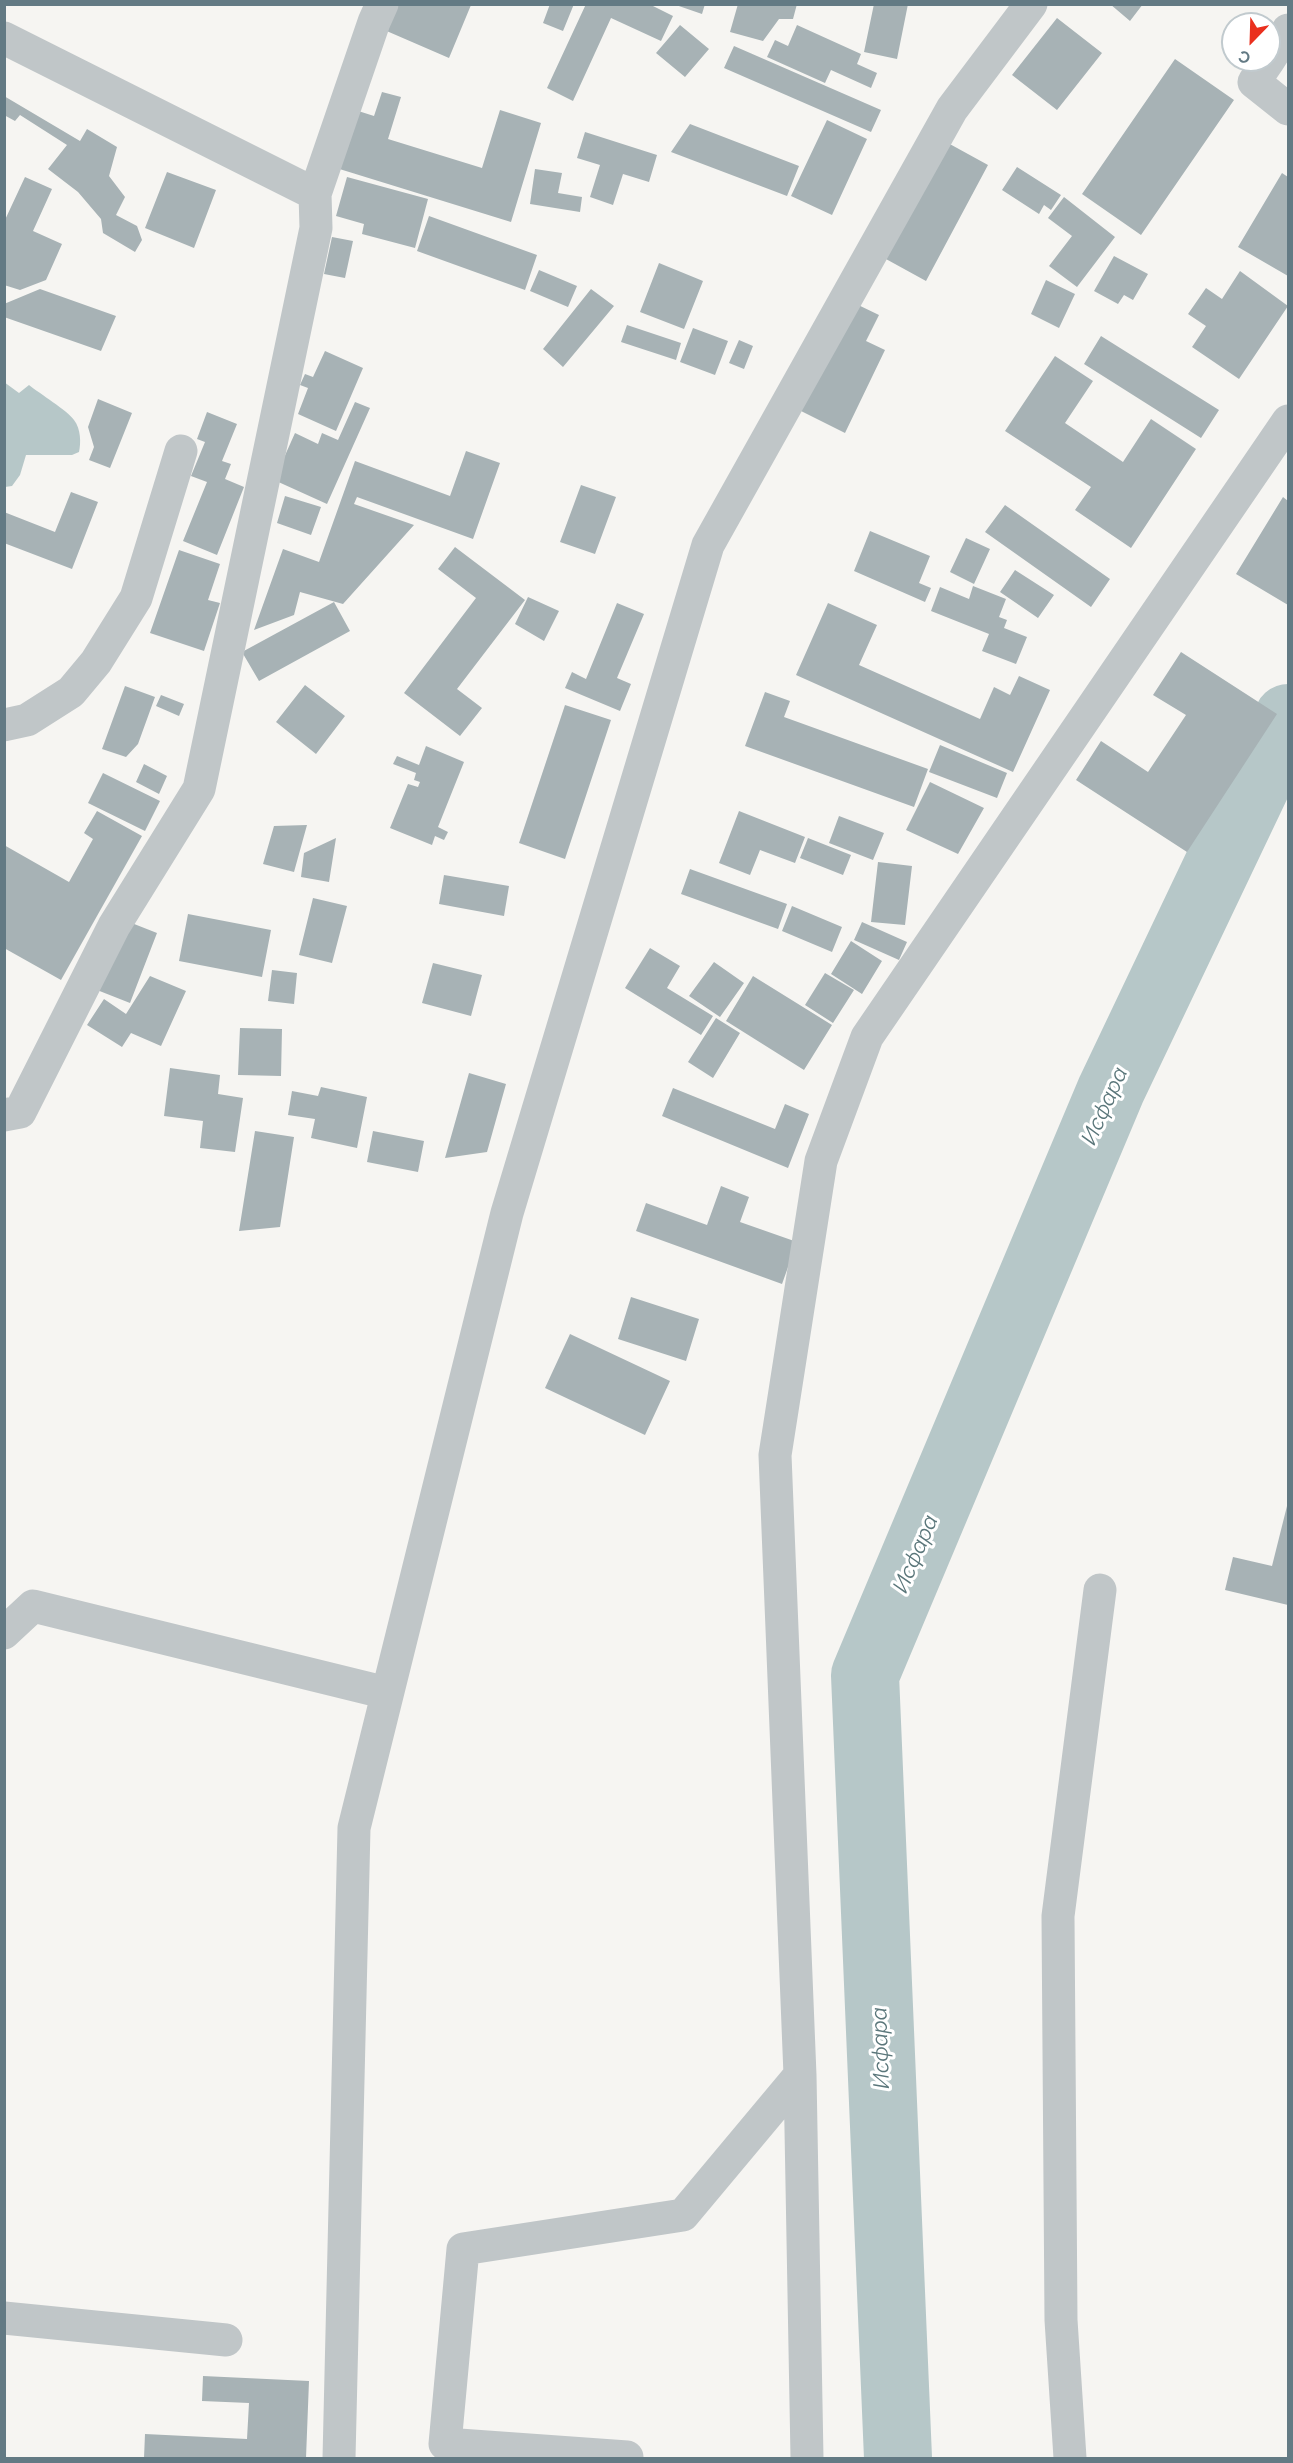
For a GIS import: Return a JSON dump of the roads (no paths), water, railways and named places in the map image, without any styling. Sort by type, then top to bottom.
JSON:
[{"type":"street","points":[[4,1115],[20,1112],[114,926],[199,789],[316,228],[315,194],[382,4]]},
{"type":"street","points":[[339,2458],[354,1828],[507,1213],[708,546],[952,110],[1031,4]]},
{"type":"street","points":[[4,38],[315,194]]},
{"type":"street","points":[[1261,72],[1254,82],[1288,109]]},
{"type":"street","points":[[807,2458],[800,2075],[775,1455],[821,1161],[867,1037],[1288,421]]},
{"type":"street","points":[[4,725],[27,720],[71,692],[96,663],[136,598],[181,451]]},
{"type":"street","points":[[1070,2458],[1061,2320],[1058,1916],[1101,1590]]},
{"type":"street","points":[[4,1633],[33,1606],[387,1693]]},
{"type":"street","points":[[627,2457],[445,2444],[463,2249],[683,2215],[800,2075]]},
{"type":"street","points":[[4,2318],[226,2340]]},
{"type":"waterway","name":"Исфара","points":[[898,2458],[865,1675],[1111,1090],[1288,718]]}]
